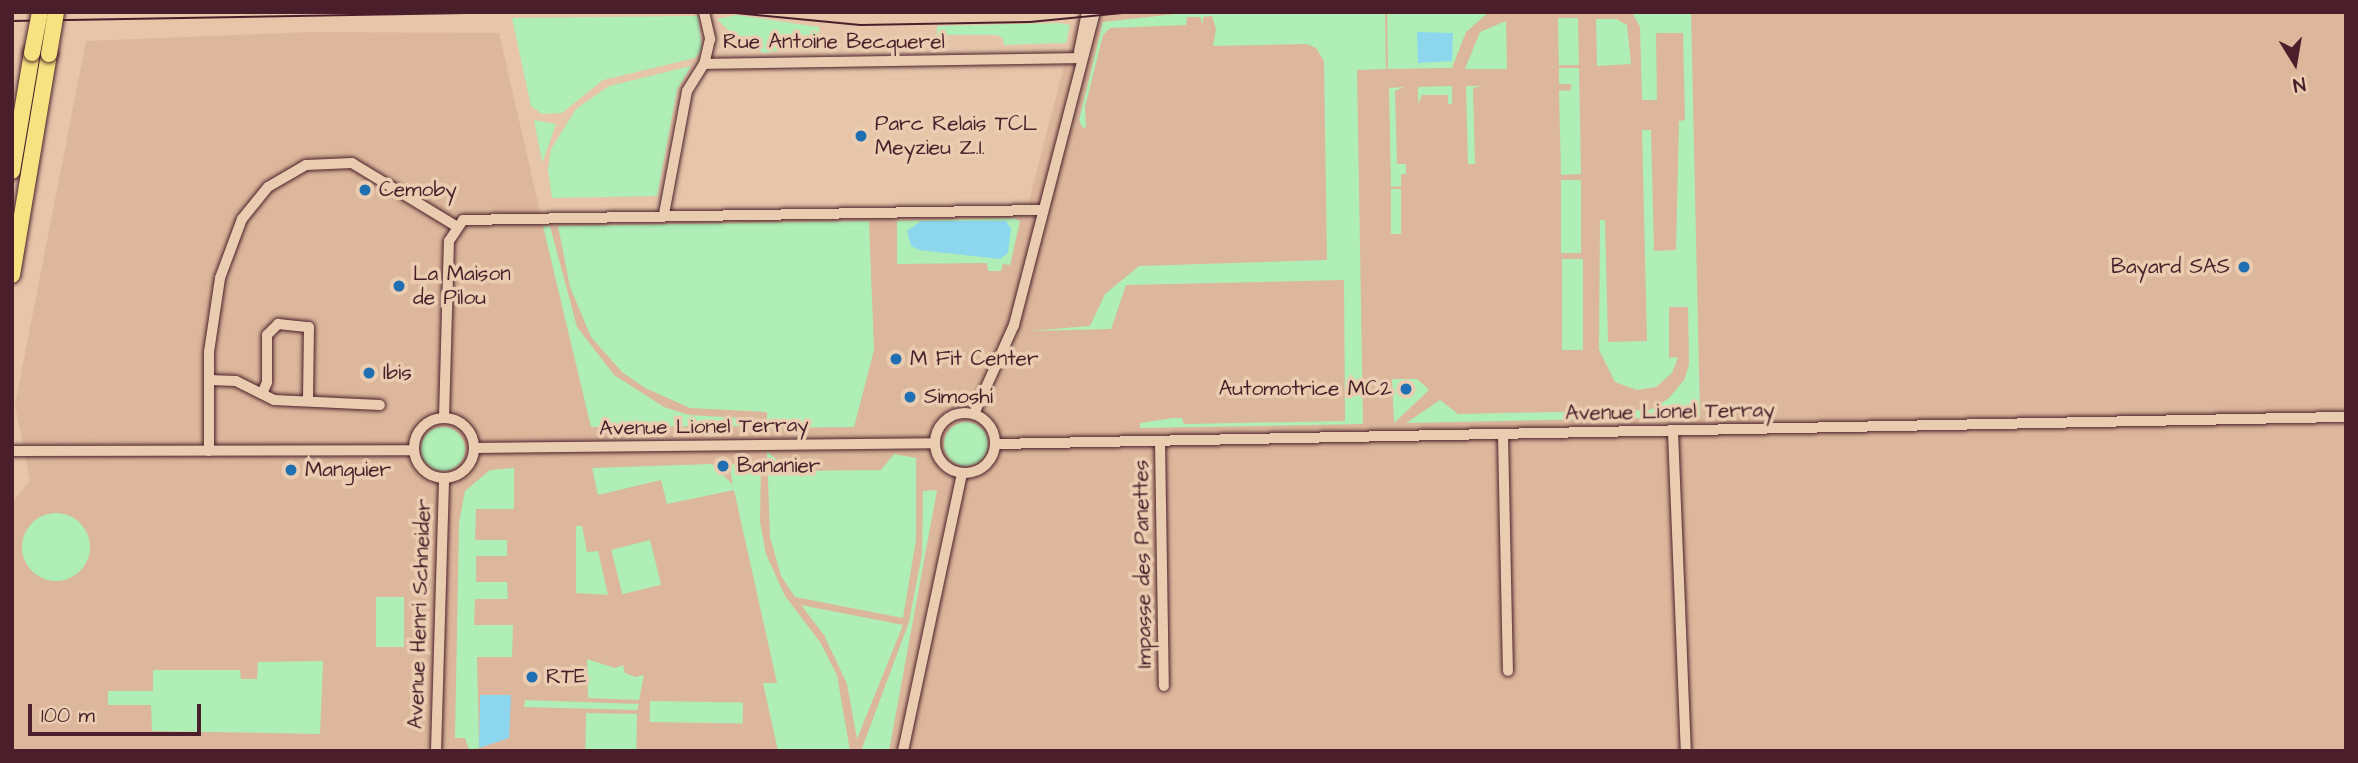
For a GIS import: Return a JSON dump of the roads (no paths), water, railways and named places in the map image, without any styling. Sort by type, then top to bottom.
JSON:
[{"type":"main road","points":[[12,275],[41,53],[40,12]]},
{"type":"main road","points":[[12,171],[41,53],[56,12]]},
{"type":"street","points":[[704,12],[710,39],[704,64]]},
{"type":"street","points":[[1080,58],[1087,12]]},
{"type":"street","points":[[974,414],[1014,326],[1080,58],[1095,12]]},
{"type":"street","name":"Rue Antoine Becquerel","points":[[664,214],[687,91],[704,64],[1080,58]]},
{"type":"street","points":[[209,451],[209,380],[215,303],[226,255],[242,219],[280,177],[317,163],[352,163],[456,226],[480,218],[1042,210]]},
{"type":"street","points":[[444,418],[448,251],[456,226]]},
{"type":"street","points":[[262,394],[267,382],[267,335],[278,324],[309,327],[308,399]]},
{"type":"street","points":[[209,380],[236,381],[274,400],[308,399],[319,406],[380,405]]},
{"type":"street","points":[[974,414],[992,429],[996,443],[989,463],[962,474],[945,467],[934,443],[947,419],[974,414]]},
{"type":"street","name":"Avenue Lionel Terray","points":[[996,443],[2346,417]]},
{"type":"street","points":[[444,418],[462,424],[474,448],[468,466],[444,479],[426,473],[413,450],[419,431],[444,418]]},
{"type":"street","points":[[1673,432],[1686,751]]},
{"type":"street","points":[[1503,435],[1508,671]]},
{"type":"street","name":"Impasse des Panettes","points":[[1160,441],[1164,686]]},
{"type":"street","name":"Avenue Lionel Terray","points":[[474,448],[934,443]]},
{"type":"street","points":[[12,451],[413,450]]},
{"type":"street","points":[[904,751],[962,474]]},
{"type":"street","name":"Avenue Henri Schneider","points":[[436,751],[444,479]]},
{"type":"water","points":[[1417,32],[1453,33],[1452,61],[1418,63]]},
{"type":"water","points":[[921,221],[1006,221],[1011,229],[1008,253],[1000,259],[919,250],[911,246],[907,231]]},
{"type":"water","points":[[480,695],[511,695],[509,738],[479,748]]},
{"type":"tram line","points":[[12,21],[526,12]]},
{"type":"tram line","points":[[725,12],[860,25],[1029,22],[1133,12]]},
{"type":"place","name":"Parc Relais TCL Meyzieu Z.I.","points":[[861,136]]},
{"type":"place","name":"Cemoby","points":[[365,190]]},
{"type":"place","name":"Bayard SAS","points":[[2244,267]]},
{"type":"place","name":"La Maison de Pilou","points":[[399,286]]},
{"type":"place","name":"M Fit Center","points":[[896,359]]},
{"type":"place","name":"Ibis","points":[[369,373]]},
{"type":"place","name":"Automotrice MC2","points":[[1406,389]]},
{"type":"place","name":"Simoshi","points":[[910,397]]},
{"type":"place","name":"Bananier","points":[[723,466]]},
{"type":"place","name":"Manguier","points":[[291,470]]},
{"type":"place","name":"RTE","points":[[532,677]]}]
